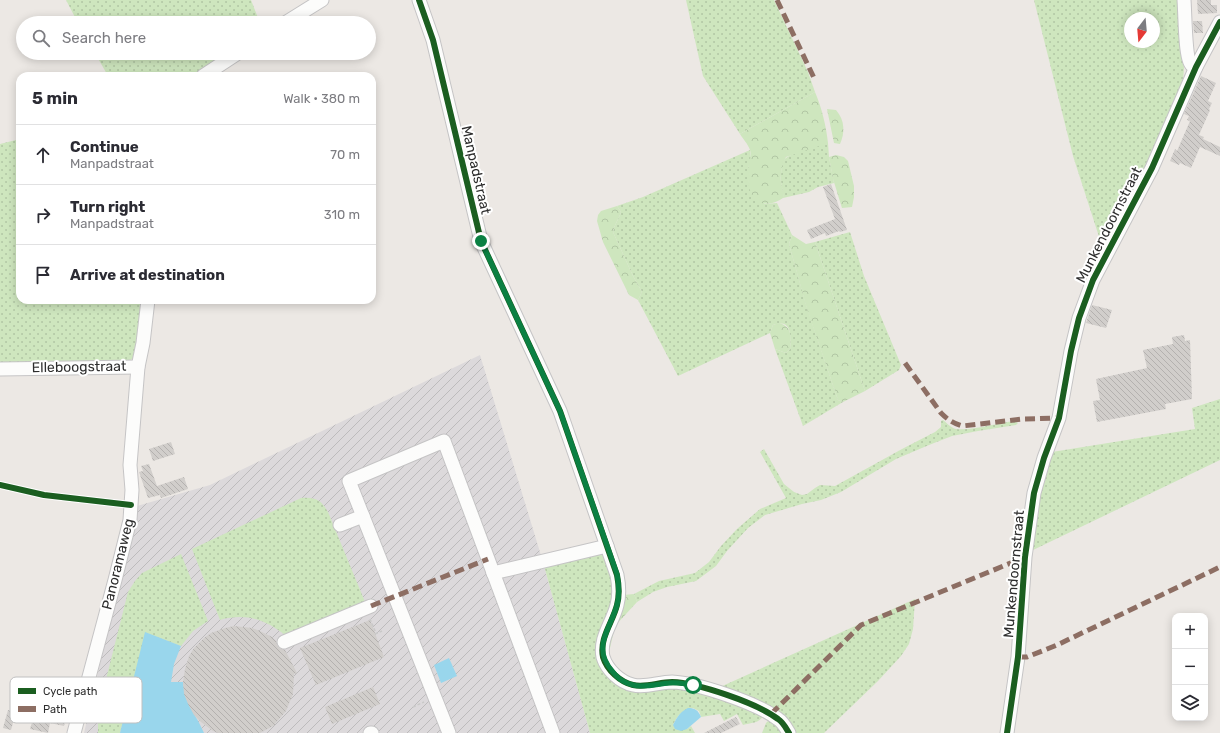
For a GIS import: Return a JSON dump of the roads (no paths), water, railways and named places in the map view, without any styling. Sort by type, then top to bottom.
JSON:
[{"type":"street","points":[[296,16],[322,0]]},
{"type":"street","name":"Manpadstraat","points":[[419,0],[433,40],[481,241],[560,411],[617,574],[620,591],[618,604],[606,631],[602,645],[605,661],[615,675],[625,683],[642,686],[671,682],[683,683],[722,694],[755,706],[771,714],[780,720],[789,733]]},
{"type":"street","points":[[1184,0],[1186,42],[1189,60],[1196,68]]},
{"type":"street","name":"Munkendoornstraat","points":[[1007,733],[1018,657],[1025,557],[1033,500],[1044,458],[1059,418],[1071,351],[1079,318],[1093,280],[1152,168],[1196,68],[1220,22]]},
{"type":"street","points":[[210,72],[228,60]]},
{"type":"street","name":"Elleboogstraat","points":[[0,369],[138,366],[143,343],[148,304]]},
{"type":"street","name":"Panoramaweg","points":[[89,677],[130,520],[132,490],[130,465],[138,366]]},
{"type":"street","points":[[449,733],[349,481],[444,441],[553,733]]},
{"type":"street","points":[[340,525],[363,516]]},
{"type":"street","points":[[493,573],[607,546]]},
{"type":"street","points":[[284,642],[369,607]]},
{"type":"street","name":"Panoramaweg","points":[[74,733],[77,723]]},
{"type":"water","points":[[145,632],[181,646],[174,664],[171,682],[183,682],[188,703],[204,733],[120,733],[122,723],[142,723],[142,677],[134,677]]},
{"type":"water","points":[[449,658],[457,676],[441,683],[434,665]]},
{"type":"water","points":[[688,708],[693,708],[696,710],[701,717],[687,729],[681,731],[675,729],[673,725],[676,720],[681,713]]}]
